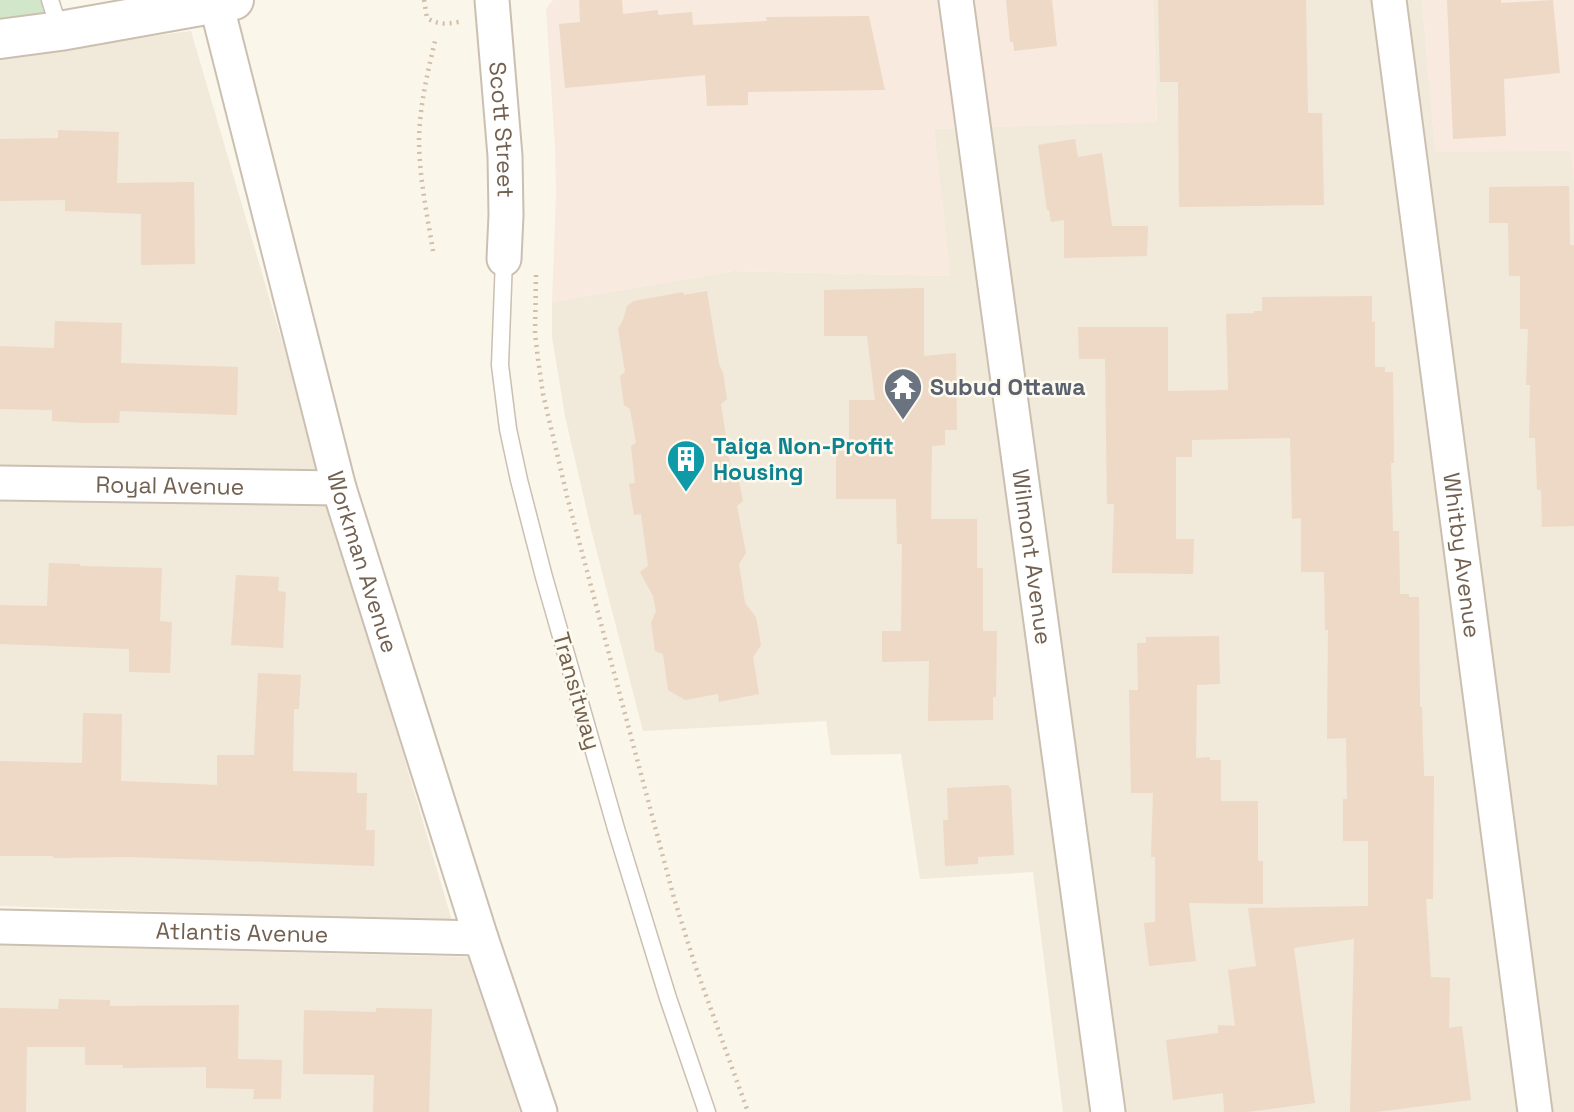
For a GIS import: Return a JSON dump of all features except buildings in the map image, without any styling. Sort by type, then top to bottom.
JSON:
[{"type":"street","name":"Scott Street","points":[[492,0],[505,156],[504,259]]},
{"type":"street","name":"Wilmont Avenue","points":[[956,0],[1108,1112]]},
{"type":"street","name":"Whitby Avenue","points":[[1389,0],[1535,1112]]},
{"type":"street","points":[[0,39],[55,16],[225,2]]},
{"type":"street","name":"Workman Avenue","points":[[225,2],[339,488],[481,937],[540,1112]]},
{"type":"street","name":"Royal Avenue","points":[[0,483],[339,488]]},
{"type":"street","name":"Atlantis Avenue","points":[[0,926],[481,937]]},
{"type":"lane","name":"Transitway","points":[[504,259],[500,365],[508,429],[519,480],[617,832],[668,998],[707,1112]]},
{"type":"path","points":[[424,0],[427,18],[447,24]]},
{"type":"path","points":[[433,251],[419,139],[422,105],[436,37]]},
{"type":"path","points":[[536,272],[535,333],[538,359],[543,394],[567,496],[674,898],[748,1112]]},
{"type":"shaded area","points":[[553,0],[1153,0],[1157,122],[934,129],[951,276],[733,271],[552,302],[556,194],[546,9]]},
{"type":"shaded area","points":[[1153,0],[1422,0],[1435,151],[1571,151],[1574,181],[1574,1112],[1063,1112],[1033,872],[920,879],[901,754],[831,755],[826,721],[643,731],[565,416],[552,337],[552,302],[733,271],[950,276],[934,129],[1157,121]]},
{"type":"shaded area","points":[[1422,0],[1574,0],[1574,181],[1570,151],[1435,152]]},
{"type":"shaded area","points":[[191,31],[452,921],[0,906],[0,57]]},
{"type":"shaded area","points":[[0,945],[470,957],[520,1112],[0,1112]]},
{"type":"green space","points":[[0,0],[42,0],[47,16],[0,23]]},
{"type":"place","name":"Subud Ottawa","points":[[903,421]]},
{"type":"place","name":"Taiga Non-Profit Housing","points":[[686,493]]}]
